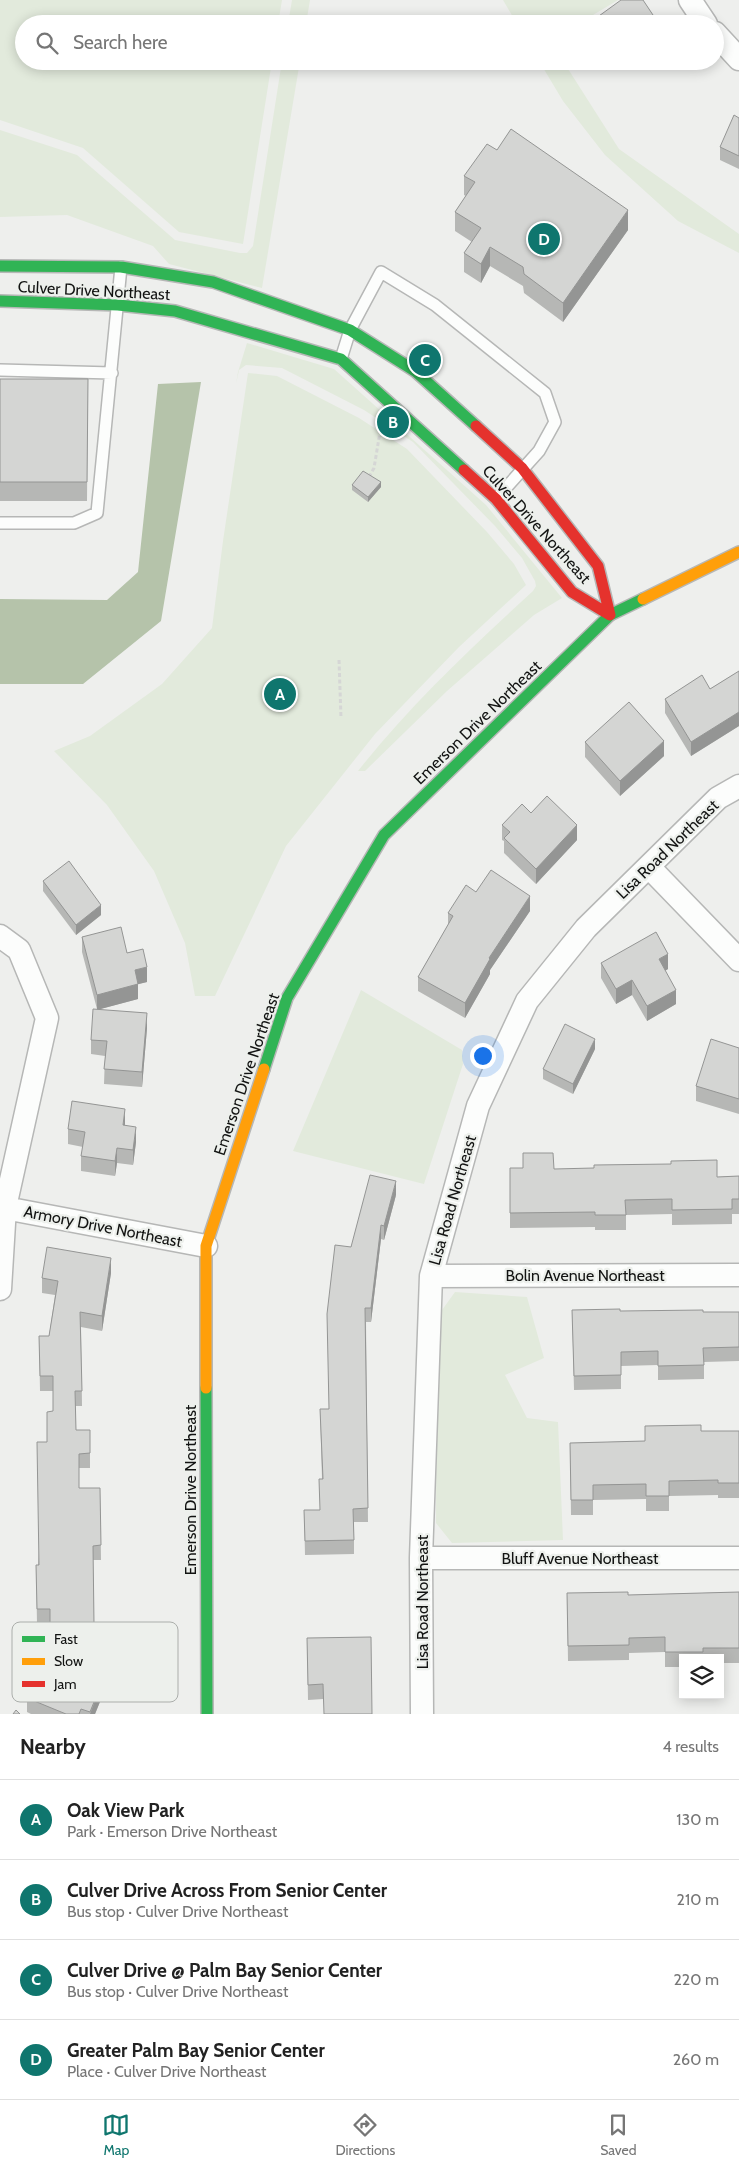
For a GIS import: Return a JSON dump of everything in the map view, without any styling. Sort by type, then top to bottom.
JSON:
[{"type":"street","points":[[690,0],[700,15]]},
{"type":"street","points":[[724,43],[739,59]]},
{"type":"street","name":"Culver Drive Northeast","points":[[0,266],[121,267],[213,282],[350,330],[415,372],[522,468],[598,566],[610,615]]},
{"type":"street","name":"Culver Drive Northeast","points":[[0,301],[118,305],[175,311],[341,359],[496,498],[572,592],[610,615]]},
{"type":"street","name":"Emerson Drive Northeast","points":[[207,1714],[206,1246],[287,998],[384,835],[610,615],[739,552]]},
{"type":"street","name":"Lisa Road Northeast","points":[[422,1714],[421,1558],[431,1276],[478,1106],[527,1001],[586,928],[718,798],[739,786]]},
{"type":"street","points":[[649,867],[739,960]]},
{"type":"street","points":[[0,936],[19,950],[46,1018],[2,1207],[0,1289]]},
{"type":"street","name":"Armory Drive Northeast","points":[[2,1207],[206,1246]]},
{"type":"street","name":"Bolin Avenue Northeast","points":[[431,1276],[739,1275]]},
{"type":"street","name":"Bluff Avenue Northeast","points":[[421,1558],[739,1558]]},
{"type":"lane","points":[[0,523],[74,523],[97,512],[121,267]]},
{"type":"lane","points":[[341,359],[350,330],[381,272],[436,305],[545,393],[555,422],[539,451],[496,498]]},
{"type":"lane","points":[[0,370],[112,373]]},
{"type":"path","points":[[368,479],[374,468],[381,425]]},
{"type":"path","points":[[339,660],[341,718]]},
{"type":"shaded area","points":[[0,0],[282,0],[280,15],[15,15],[15,70],[271,70],[243,244],[179,232],[83,148],[0,120]]},
{"type":"shaded area","points":[[292,0],[310,0],[308,15],[290,15]]},
{"type":"shaded area","points":[[503,0],[618,0],[593,15],[512,15]]},
{"type":"shaded area","points":[[281,70],[298,70],[262,288],[169,264],[153,246],[67,215],[0,217],[0,130],[77,155],[175,240],[240,253],[247,253],[253,246]]},
{"type":"shaded area","points":[[544,70],[569,70],[619,149],[739,234],[739,253],[678,221],[605,155],[563,101]]},
{"type":"shaded area","points":[[247,343],[334,369],[486,505],[562,598],[534,615],[447,691],[365,771],[358,771],[420,700],[533,591],[536,586],[535,581],[522,558],[495,526],[413,442],[364,410],[282,368],[246,365],[239,370],[236,384],[238,372]]},
{"type":"shaded area","points":[[248,373],[277,376],[359,418],[407,449],[487,532],[514,564],[526,585],[459,647],[375,734],[286,846],[215,996],[195,996],[185,943],[154,871],[107,805],[54,751],[90,736],[162,684],[212,628]]},
{"type":"shaded area","points":[[201,382],[161,621],[83,684],[0,684],[0,599],[107,600],[138,572],[158,384]]},
{"type":"shaded area","points":[[361,990],[462,1050],[463,1064],[424,1184],[293,1151]]},
{"type":"shaded area","points":[[455,1292],[527,1297],[544,1358],[505,1375],[527,1418],[558,1422],[563,1540],[452,1543],[436,1523],[437,1317]]},
{"type":"building","points":[[621,0],[643,0],[653,15],[600,15]]},
{"type":"building","points":[[734,115],[739,118],[739,156],[720,147]]},
{"type":"building","points":[[511,129],[628,210],[563,303],[524,274],[523,267],[490,247],[481,264],[464,253],[481,228],[455,212],[475,182],[464,176],[487,144],[497,150]]},
{"type":"building","points":[[0,379],[88,379],[87,482],[0,482]]},
{"type":"building","points":[[363,471],[381,482],[368,497],[352,485]]},
{"type":"building","points":[[739,671],[739,712],[691,742],[665,699],[702,675],[710,689]]},
{"type":"building","points":[[629,702],[664,741],[620,781],[585,742]]},
{"type":"building","points":[[547,796],[577,825],[536,869],[504,838],[510,832],[502,825],[522,804],[531,813]]},
{"type":"building","points":[[69,861],[101,905],[76,925],[43,881]]},
{"type":"building","points":[[491,870],[530,896],[489,958],[465,1003],[418,977],[453,916],[448,913],[466,885],[476,892]]},
{"type":"building","points":[[121,927],[127,953],[143,949],[147,967],[135,970],[138,984],[97,995],[82,937]]},
{"type":"building","points":[[656,932],[668,954],[659,959],[676,990],[647,1006],[632,980],[616,989],[601,963]]},
{"type":"building","points":[[93,1009],[147,1013],[142,1072],[104,1069],[107,1041],[91,1040]]},
{"type":"building","points":[[565,1024],[595,1039],[573,1084],[543,1069]]},
{"type":"building","points":[[711,1039],[739,1048],[739,1099],[696,1086]]},
{"type":"building","points":[[72,1101],[125,1109],[123,1125],[136,1127],[133,1150],[117,1148],[115,1161],[81,1156],[85,1132],[68,1129]]},
{"type":"building","points":[[523,1153],[553,1153],[554,1169],[594,1168],[594,1165],[671,1164],[671,1161],[717,1160],[717,1177],[739,1176],[739,1199],[732,1199],[732,1209],[672,1210],[672,1199],[625,1200],[626,1215],[595,1215],[595,1212],[510,1213],[510,1168],[523,1168]]},
{"type":"building","points":[[370,1175],[396,1181],[384,1226],[381,1225],[371,1308],[365,1308],[368,1508],[353,1509],[354,1540],[305,1541],[304,1510],[320,1510],[319,1479],[323,1479],[320,1409],[329,1409],[327,1314],[335,1245],[351,1247]]},
{"type":"building","points":[[47,1247],[111,1258],[102,1316],[80,1312],[82,1391],[75,1391],[76,1430],[90,1430],[90,1453],[79,1454],[79,1488],[100,1488],[101,1545],[93,1546],[94,1622],[50,1622],[50,1609],[37,1609],[36,1565],[39,1565],[37,1442],[47,1442],[47,1412],[53,1411],[53,1376],[40,1376],[39,1336],[49,1336],[58,1281],[42,1278]]},
{"type":"building","points":[[620,1309],[620,1311],[703,1310],[703,1312],[739,1312],[739,1347],[703,1348],[704,1365],[658,1366],[658,1351],[621,1352],[621,1375],[574,1376],[572,1310]]},
{"type":"building","points":[[701,1425],[701,1431],[739,1431],[739,1483],[718,1483],[718,1480],[669,1481],[669,1496],[646,1496],[646,1484],[593,1485],[593,1500],[571,1500],[570,1443],[645,1441],[645,1426]]},
{"type":"building","points":[[628,1592],[628,1595],[739,1592],[739,1648],[703,1648],[703,1652],[665,1652],[665,1637],[629,1638],[629,1645],[568,1646],[567,1593]]},
{"type":"building","points":[[371,1637],[372,1714],[324,1714],[323,1684],[308,1685],[307,1638]]},
{"type":"building","points":[[37,1702],[94,1702],[90,1712],[81,1709],[79,1714],[66,1714]]},
{"type":"traffic: fast","points":[[0,266],[121,267],[213,282],[350,330],[415,371],[476,426]]},
{"type":"traffic: fast","points":[[0,301],[118,305],[175,311],[341,359],[464,470]]},
{"type":"traffic: fast","points":[[264,1069],[287,998],[384,835],[610,615],[643,599]]},
{"type":"traffic: fast","points":[[206,1388],[207,1714]]},
{"type":"traffic: slow","points":[[643,599],[739,552]]},
{"type":"traffic: slow","points":[[206,1388],[206,1246],[264,1069]]},
{"type":"traffic: jam","points":[[476,426],[522,468],[598,566],[610,615]]},
{"type":"traffic: jam","points":[[464,470],[496,499],[572,592],[610,615]]},
{"type":"place","name":"Greater Palm Bay Senior Center","points":[[544,239]]},
{"type":"place","name":"Culver Drive @ Palm Bay Senior Center","points":[[425,360]]},
{"type":"place","name":"Culver Drive Across From Senior Center","points":[[393,422]]},
{"type":"place","name":"Oak View Park","points":[[280,694]]}]
